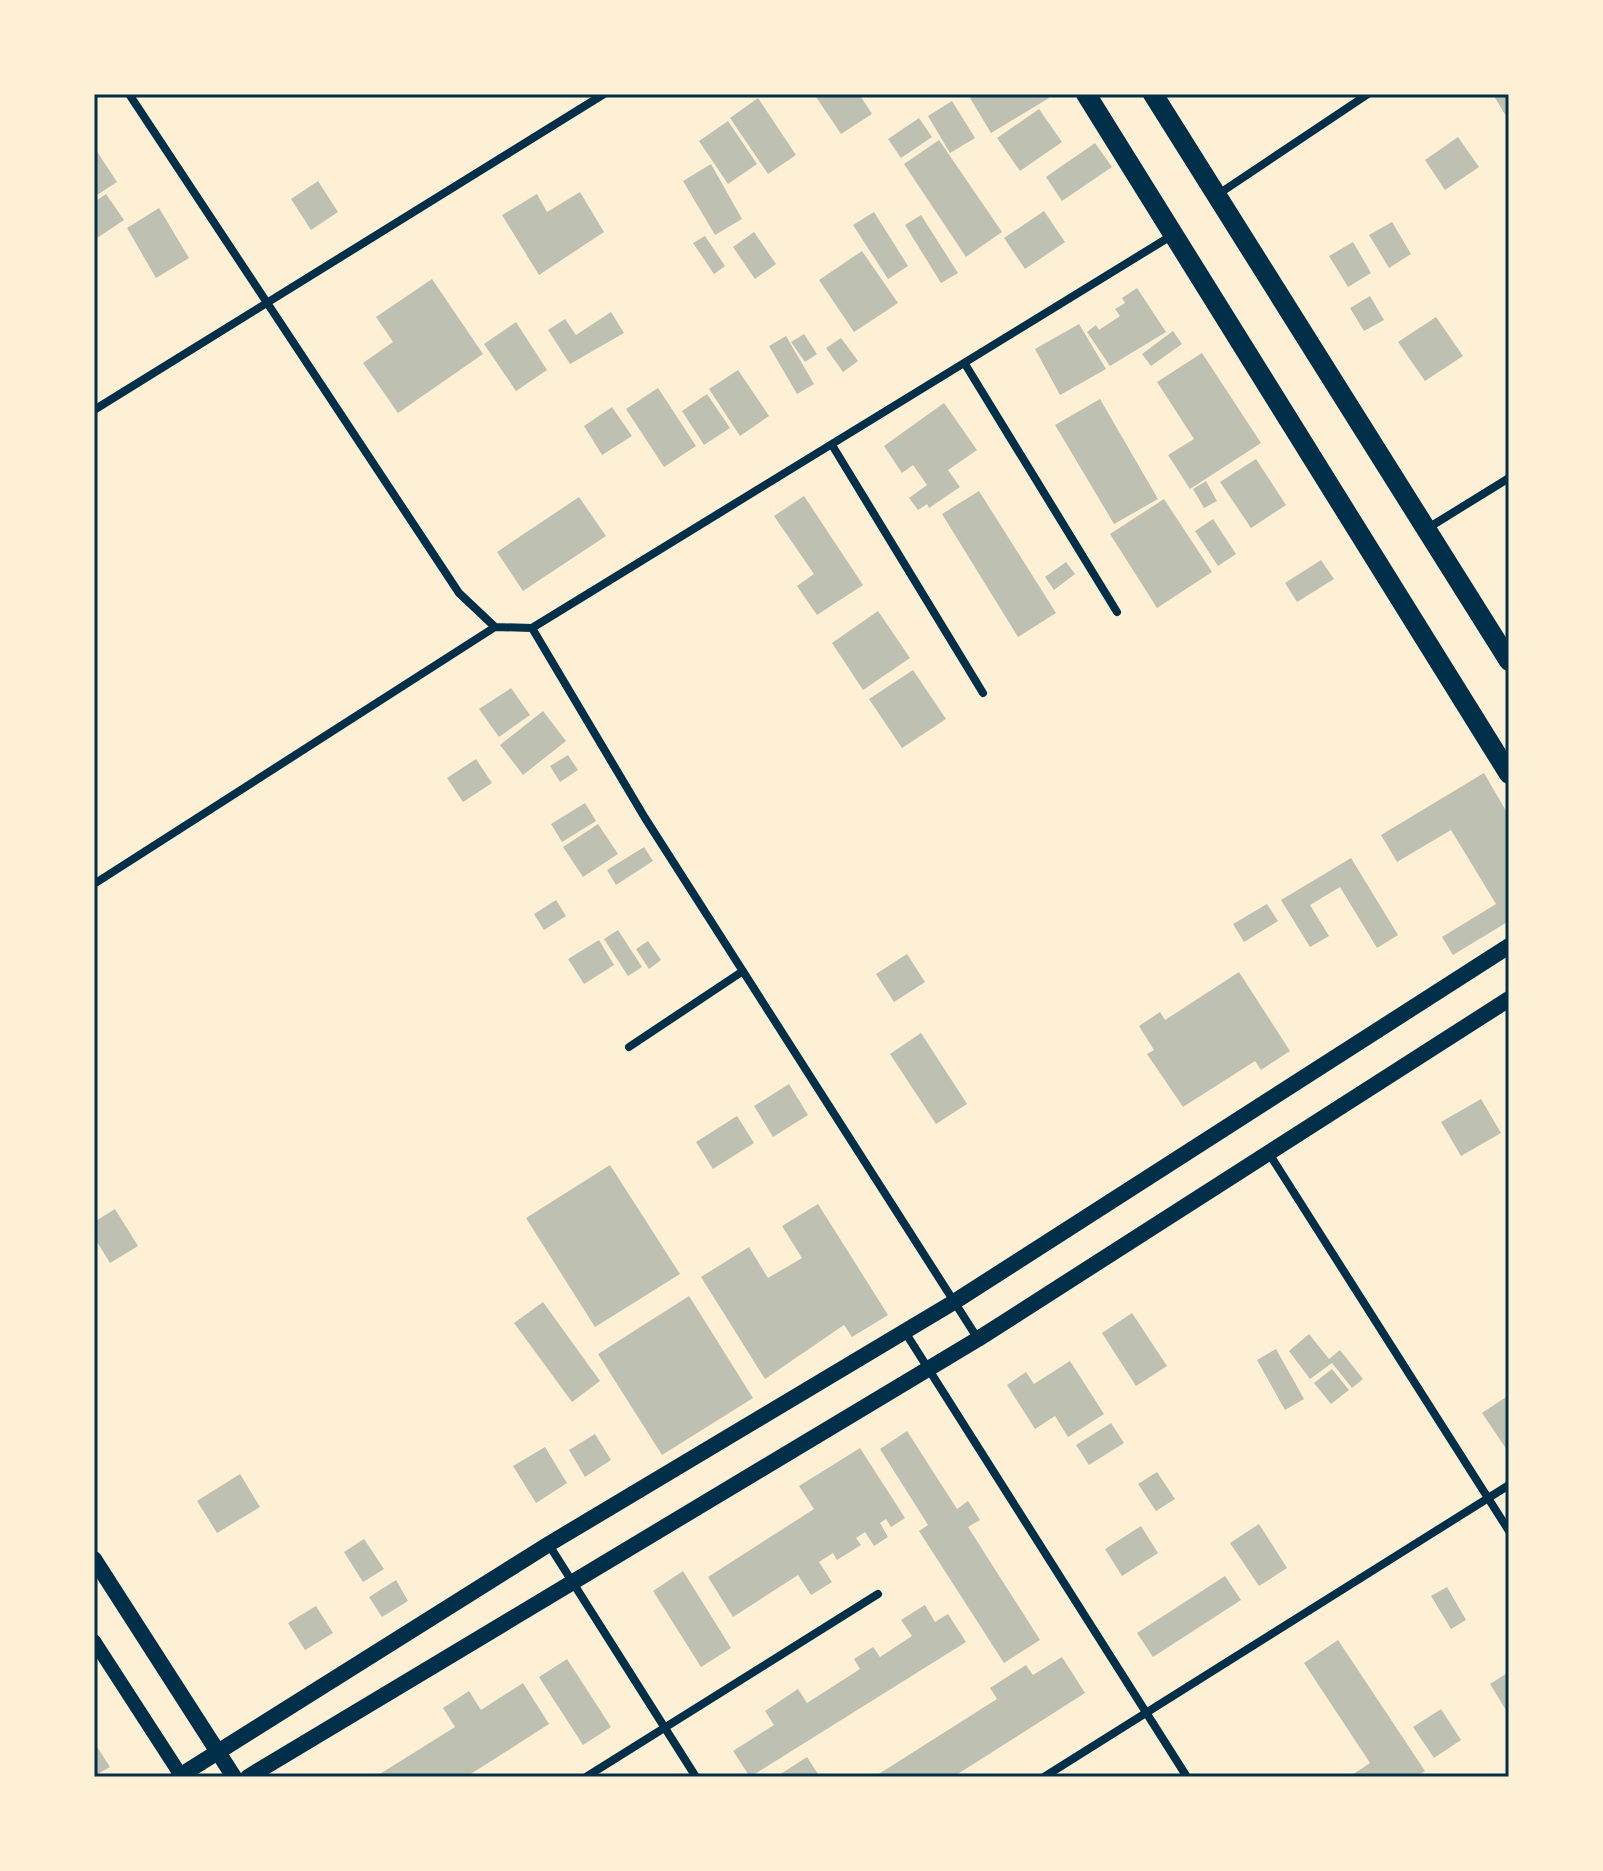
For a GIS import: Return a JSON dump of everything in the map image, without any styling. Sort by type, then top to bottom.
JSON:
[{"type":"main road","points":[[1086,94],[1509,774]]},
{"type":"main road","points":[[1153,94],[1509,661]]},
{"type":"main road","points":[[180,1776],[549,1544],[954,1302],[1509,946]]},
{"type":"main road","points":[[248,1777],[978,1339],[1509,999]]},
{"type":"main road","points":[[94,1559],[234,1777]]},
{"type":"street","points":[[129,94],[459,593],[495,627]]},
{"type":"street","points":[[94,410],[604,94]]},
{"type":"street","points":[[1217,195],[1368,94]]},
{"type":"street","points":[[94,884],[495,627],[532,628],[1174,235]]},
{"type":"street","points":[[965,364],[1117,612]]},
{"type":"street","points":[[832,445],[983,693]]},
{"type":"street","points":[[1428,528],[1509,478]]},
{"type":"street","points":[[532,628],[645,818],[978,1339]]},
{"type":"street","points":[[629,1047],[743,971]]},
{"type":"street","points":[[1268,1151],[1509,1531]]},
{"type":"street","points":[[905,1332],[1187,1777]]},
{"type":"street","points":[[1044,1777],[1509,1485]]},
{"type":"street","points":[[549,1544],[696,1777]]},
{"type":"street","points":[[586,1777],[878,1594]]},
{"type":"street","points":[[94,1641],[180,1776]]},
{"type":"building","points":[[814,94],[859,94],[872,114],[841,134]]},
{"type":"building","points":[[977,94],[1046,94],[1049,98],[991,133],[970,98]]},
{"type":"building","points":[[1509,94],[1509,121],[1494,96]]},
{"type":"building","points":[[758,98],[796,155],[768,174],[730,118]]},
{"type":"building","points":[[952,101],[975,138],[950,153],[928,116]]},
{"type":"building","points":[[1039,109],[1062,142],[1020,171],[997,138]]},
{"type":"building","points":[[919,118],[932,137],[901,158],[888,139]]},
{"type":"building","points":[[728,121],[757,164],[728,184],[699,141]]},
{"type":"building","points":[[1458,137],[1479,167],[1445,190],[1425,160]]},
{"type":"building","points":[[939,140],[1002,232],[966,257],[904,164]]},
{"type":"building","points":[[1095,143],[1112,167],[1062,201],[1046,177]]},
{"type":"building","points":[[94,147],[117,182],[94,197]]},
{"type":"building","points":[[711,164],[742,219],[715,235],[683,181]]},
{"type":"building","points":[[318,181],[338,212],[311,230],[291,199]]},
{"type":"building","points":[[580,192],[604,232],[539,275],[502,215],[537,194],[547,212]]},
{"type":"building","points":[[106,194],[124,220],[94,240],[94,202]]},
{"type":"building","points":[[159,208],[189,258],[156,278],[127,228]]},
{"type":"building","points":[[1044,211],[1065,242],[1025,269],[1004,238]]},
{"type":"building","points":[[874,212],[908,266],[888,279],[853,225]]},
{"type":"building","points":[[921,215],[958,273],[941,283],[905,225]]},
{"type":"building","points":[[1392,222],[1411,254],[1389,268],[1369,235]]},
{"type":"building","points":[[754,232],[776,264],[755,279],[733,247]]},
{"type":"building","points":[[705,236],[725,266],[714,274],[693,243]]},
{"type":"building","points":[[1353,242],[1371,273],[1348,287],[1329,256]]},
{"type":"building","points":[[862,251],[898,303],[854,332],[819,280]]},
{"type":"building","points":[[432,279],[483,354],[398,413],[363,363],[393,342],[376,317]]},
{"type":"building","points":[[1137,288],[1166,332],[1110,366],[1087,332],[1096,325],[1099,330],[1120,316],[1115,309],[1125,303],[1122,298]]},
{"type":"building","points":[[1370,296],[1384,320],[1364,331],[1350,308]]},
{"type":"building","points":[[611,312],[624,333],[570,364],[548,330],[565,319],[576,335]]},
{"type":"building","points":[[1436,317],[1463,356],[1425,381],[1398,342]]},
{"type":"building","points":[[516,322],[547,370],[516,391],[484,344]]},
{"type":"building","points":[[1079,324],[1106,369],[1060,395],[1035,349]]},
{"type":"building","points":[[1173,331],[1182,344],[1151,366],[1142,354]]},
{"type":"building","points":[[804,334],[817,354],[805,362],[791,342]]},
{"type":"building","points":[[786,336],[814,384],[797,394],[769,346]]},
{"type":"building","points":[[841,338],[858,361],[843,372],[826,348]]},
{"type":"building","points":[[1202,353],[1261,443],[1190,489],[1168,455],[1194,439],[1157,382]]},
{"type":"building","points":[[738,370],[769,416],[740,436],[709,389]]},
{"type":"building","points":[[658,388],[696,446],[664,467],[626,409]]},
{"type":"building","points":[[707,394],[730,428],[704,445],[682,411]]},
{"type":"building","points":[[1100,399],[1158,499],[1114,524],[1055,425]]},
{"type":"building","points":[[944,403],[977,450],[948,470],[960,487],[929,508],[927,504],[918,510],[909,498],[927,485],[913,465],[902,473],[884,446]]},
{"type":"building","points":[[612,407],[632,436],[602,455],[584,426]]},
{"type":"building","points":[[1256,459],[1286,505],[1251,528],[1220,482]]},
{"type":"building","points":[[1206,481],[1217,501],[1204,508],[1193,489]]},
{"type":"building","points":[[979,491],[1056,613],[1018,637],[942,514]]},
{"type":"building","points":[[804,496],[863,585],[817,615],[797,586],[814,574],[774,516]]},
{"type":"building","points":[[579,497],[606,536],[523,591],[497,552]]},
{"type":"building","points":[[1164,499],[1212,572],[1157,608],[1110,534]]},
{"type":"building","points":[[1213,519],[1236,554],[1218,566],[1195,531]]},
{"type":"building","points":[[1321,560],[1334,579],[1297,602],[1285,583]]},
{"type":"building","points":[[1066,562],[1075,574],[1054,590],[1045,577]]},
{"type":"building","points":[[878,611],[910,658],[863,690],[832,643]]},
{"type":"building","points":[[913,670],[946,719],[902,748],[869,699]]},
{"type":"building","points":[[511,688],[530,715],[499,737],[479,709]]},
{"type":"building","points":[[543,711],[566,741],[523,775],[500,745]]},
{"type":"building","points":[[568,755],[578,770],[560,782],[550,766]]},
{"type":"building","points":[[476,759],[492,783],[463,802],[447,778]]},
{"type":"building","points":[[1484,773],[1509,816],[1509,921],[1453,955],[1442,937],[1496,904],[1451,830],[1397,862],[1381,835]]},
{"type":"building","points":[[585,803],[596,821],[562,842],[551,824]]},
{"type":"building","points":[[598,824],[618,854],[583,877],[563,847]]},
{"type":"building","points":[[644,847],[653,861],[616,885],[607,870]]},
{"type":"building","points":[[1351,858],[1398,935],[1377,948],[1340,887],[1310,905],[1329,936],[1310,947],[1281,900]]},
{"type":"building","points":[[556,900],[566,916],[544,930],[534,914]]},
{"type":"building","points":[[1267,904],[1278,921],[1244,942],[1233,924]]},
{"type":"building","points":[[618,930],[642,967],[628,976],[604,939]]},
{"type":"building","points":[[599,940],[614,965],[584,984],[568,959]]},
{"type":"building","points":[[648,941],[661,960],[649,969],[636,949]]},
{"type":"building","points":[[907,954],[925,982],[894,1002],[876,974]]},
{"type":"building","points":[[1239,972],[1290,1051],[1261,1070],[1255,1061],[1183,1107],[1147,1054],[1154,1050],[1139,1026],[1160,1012],[1165,1020]]},
{"type":"building","points":[[921,1033],[967,1104],[936,1124],[890,1054]]},
{"type":"building","points":[[789,1084],[808,1115],[773,1137],[754,1106]]},
{"type":"building","points":[[1481,1099],[1501,1133],[1461,1156],[1441,1122]]},
{"type":"building","points":[[737,1116],[754,1143],[713,1169],[696,1142]]},
{"type":"building","points":[[610,1165],[680,1274],[595,1327],[526,1218]]},
{"type":"building","points":[[818,1204],[888,1315],[852,1337],[844,1325],[765,1379],[701,1277],[749,1247],[768,1278],[802,1258],[782,1226]]},
{"type":"building","points":[[115,1209],[138,1246],[110,1263],[94,1237],[94,1222]]},
{"type":"building","points":[[689,1296],[753,1398],[662,1455],[598,1354]]},
{"type":"building","points":[[543,1302],[600,1381],[572,1402],[514,1323]]},
{"type":"building","points":[[1132,1313],[1167,1366],[1136,1386],[1102,1333]]},
{"type":"building","points":[[1309,1334],[1329,1359],[1340,1350],[1363,1379],[1352,1388],[1332,1363],[1310,1379],[1289,1351]]},
{"type":"building","points":[[1276,1349],[1304,1399],[1285,1410],[1257,1360]]},
{"type":"building","points":[[1070,1361],[1104,1414],[1068,1437],[1055,1416],[1035,1429],[1007,1385],[1026,1372],[1034,1384]]},
{"type":"building","points":[[1332,1369],[1349,1390],[1331,1404],[1314,1383]]},
{"type":"building","points":[[1509,1395],[1509,1449],[1507,1450],[1482,1413]]},
{"type":"building","points":[[1111,1423],[1124,1443],[1089,1465],[1076,1445]]},
{"type":"building","points":[[907,1431],[957,1509],[968,1501],[980,1520],[968,1527],[1040,1640],[1004,1663],[919,1531],[928,1525],[880,1449]]},
{"type":"building","points":[[595,1434],[611,1460],[585,1477],[569,1450]]},
{"type":"building","points":[[545,1447],[567,1483],[536,1503],[513,1466]]},
{"type":"building","points":[[860,1448],[905,1518],[891,1527],[886,1519],[880,1523],[888,1537],[874,1546],[865,1532],[856,1538],[861,1545],[837,1560],[833,1553],[819,1562],[832,1582],[811,1595],[798,1575],[733,1617],[708,1577],[814,1509],[799,1486]]},
{"type":"building","points":[[1157,1472],[1175,1499],[1156,1511],[1138,1484]]},
{"type":"building","points":[[240,1474],[260,1507],[217,1533],[197,1501]]},
{"type":"building","points":[[1259,1524],[1287,1568],[1259,1586],[1230,1543]]},
{"type":"building","points":[[1141,1526],[1158,1553],[1122,1576],[1105,1549]]},
{"type":"building","points":[[364,1539],[384,1569],[363,1582],[344,1552]]},
{"type":"building","points":[[683,1571],[731,1648],[701,1667],[653,1591]]},
{"type":"building","points":[[1225,1576],[1241,1600],[1153,1657],[1137,1633]]},
{"type":"building","points":[[396,1580],[408,1601],[382,1617],[369,1597]]},
{"type":"building","points":[[1447,1587],[1466,1620],[1451,1629],[1431,1596]]},
{"type":"building","points":[[925,1605],[935,1622],[948,1614],[966,1642],[750,1777],[733,1751],[774,1725],[765,1711],[798,1689],[807,1703],[860,1669],[854,1659],[873,1647],[880,1657],[912,1636],[901,1620]]},
{"type":"building","points":[[316,1606],[333,1633],[305,1650],[288,1623]]},
{"type":"building","points":[[1338,1640],[1425,1771],[1416,1777],[1349,1777],[1370,1763],[1304,1663]]},
{"type":"building","points":[[1062,1657],[1085,1693],[953,1777],[874,1777],[997,1699],[990,1688],[1026,1665],[1033,1675]]},
{"type":"building","points":[[567,1659],[611,1727],[583,1745],[539,1677]]},
{"type":"building","points":[[1509,1672],[1509,1715],[1490,1684]]},
{"type":"building","points":[[523,1683],[549,1724],[466,1777],[375,1777],[455,1727],[443,1708],[469,1691],[481,1710]]},
{"type":"building","points":[[1441,1709],[1461,1740],[1434,1758],[1413,1727]]},
{"type":"building","points":[[94,1742],[110,1767],[94,1776]]},
{"type":"building","points":[[807,1757],[820,1777],[776,1777]]}]
